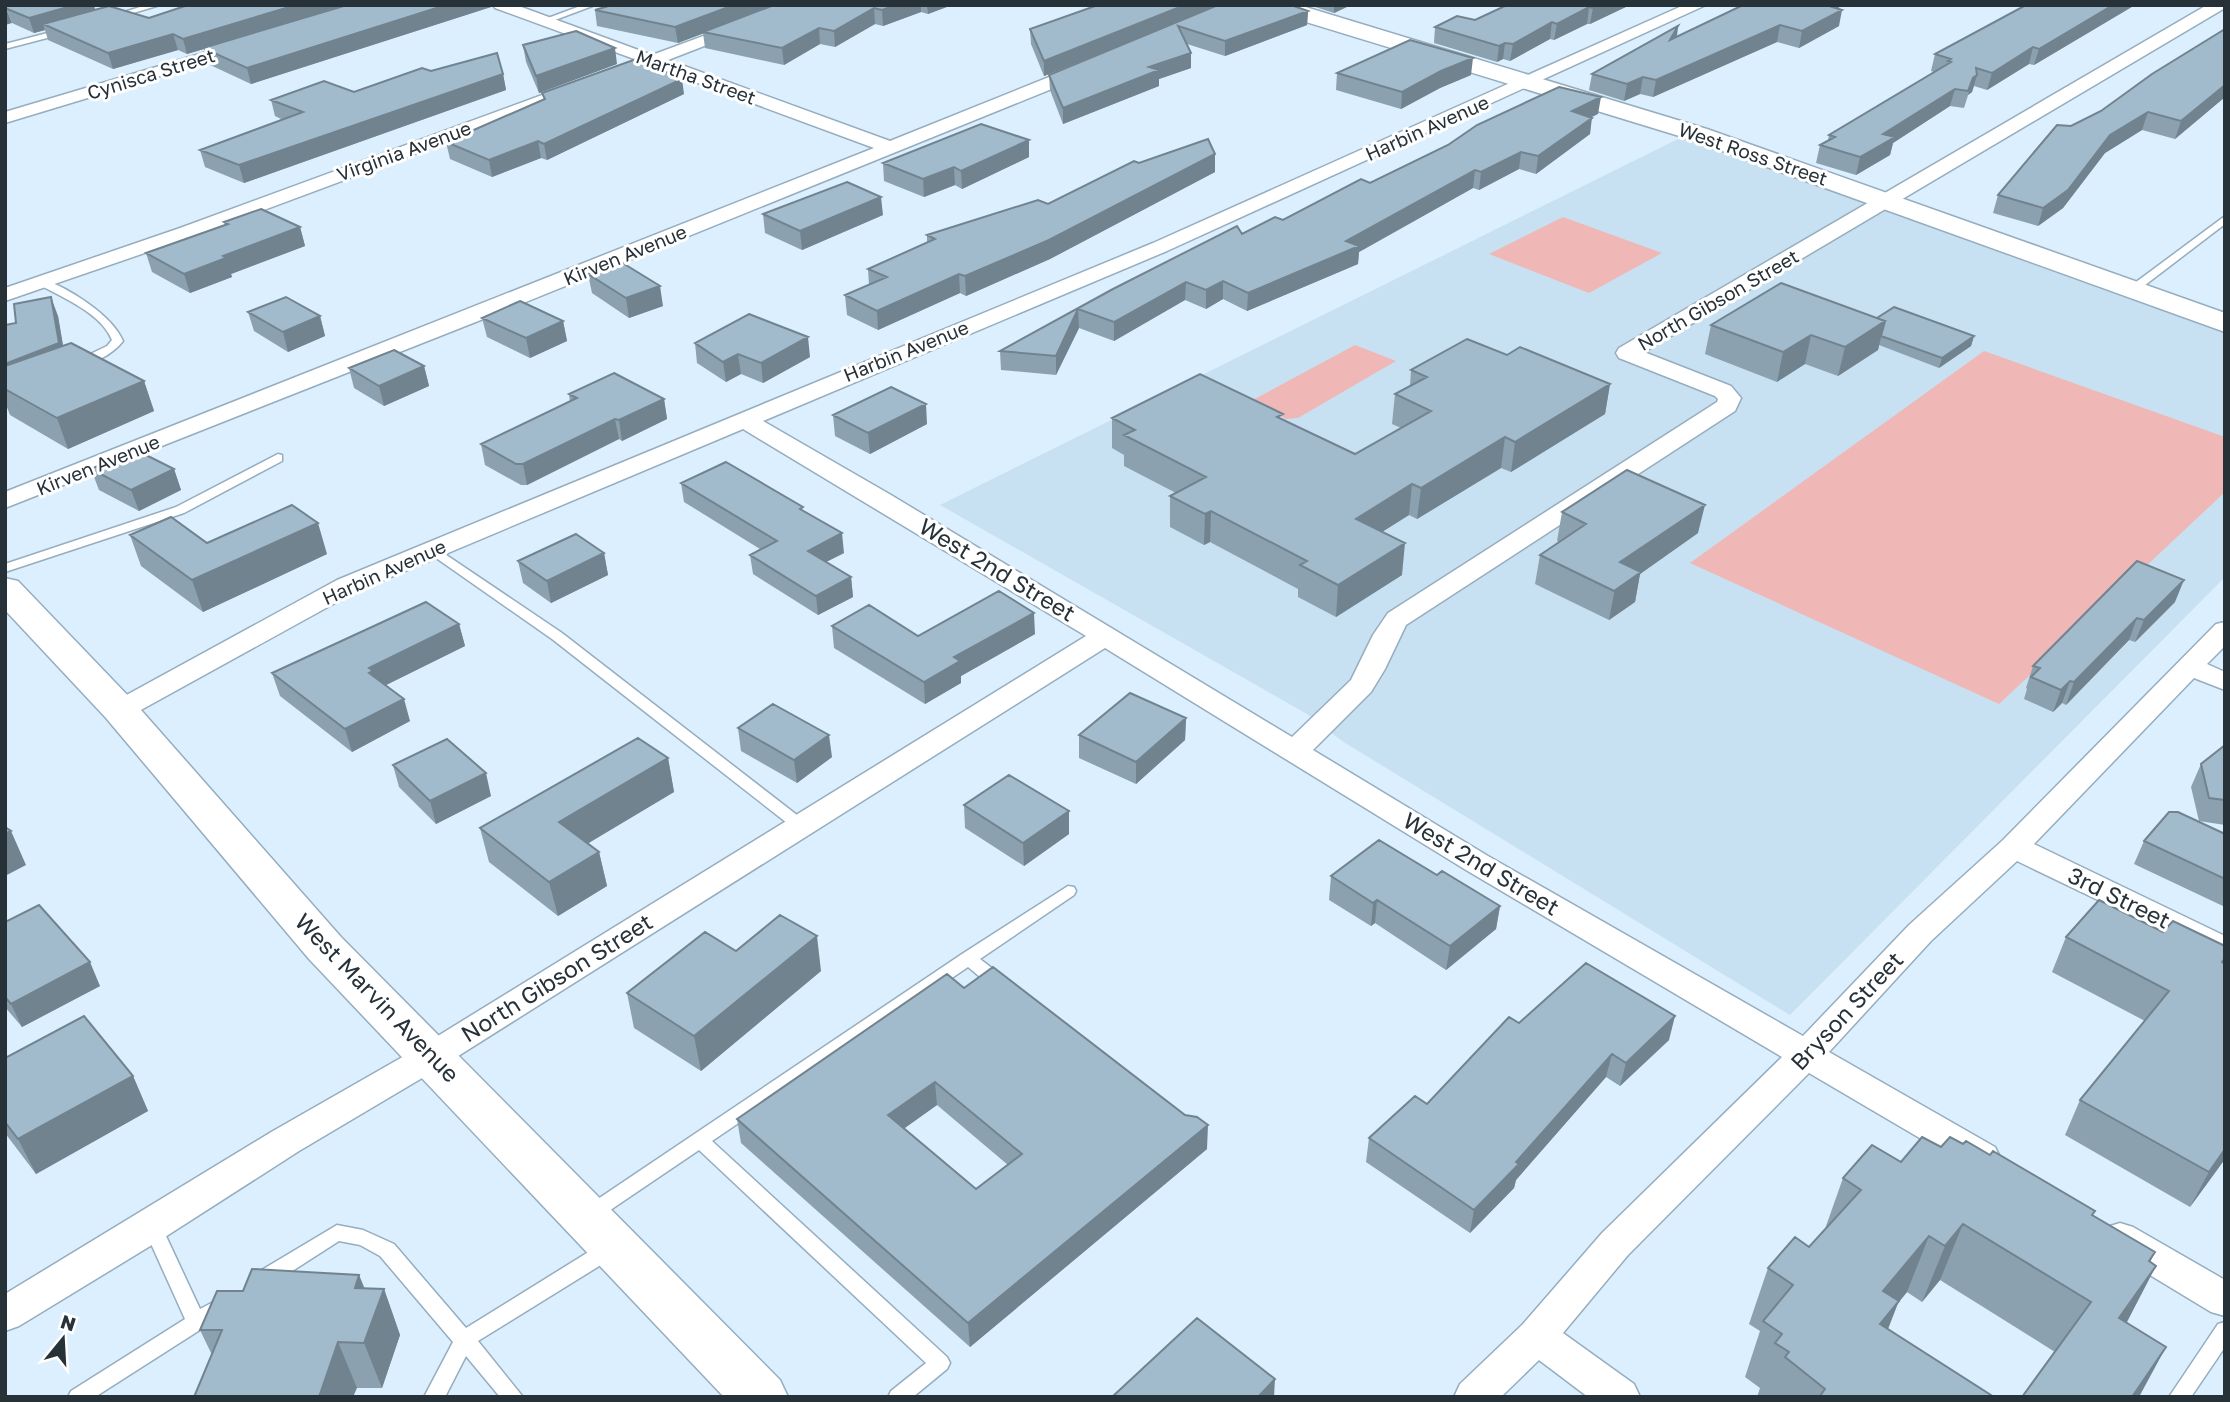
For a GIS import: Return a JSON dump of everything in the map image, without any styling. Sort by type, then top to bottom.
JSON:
[{"type":"street","name":"Martha Street","points":[[501,5],[892,148]]},
{"type":"street","name":"Virginia Avenue","points":[[5,295],[187,232],[802,5]]},
{"type":"street","name":"West Ross Street","points":[[1275,5],[1698,134],[2225,323]]},
{"type":"street","name":"Harbin Avenue","points":[[120,710],[346,586],[1160,247],[1698,5]]},
{"type":"street","name":"North Gibson Street","points":[[1294,751],[1361,687],[1377,663],[1388,629],[1397,619],[1727,406],[1730,398],[1723,391],[1627,353],[2219,5]]},
{"type":"street","name":"Cynisca Street","points":[[5,118],[260,41]]},
{"type":"street","name":"Kirven Avenue","points":[[5,501],[1105,61]]},
{"type":"street","name":"West 2nd Street","points":[[743,419],[1106,636],[1477,863],[2004,1170]]},
{"type":"street","name":"West Marvin Avenue","points":[[5,589],[120,710],[325,947],[760,1397]]},
{"type":"street","name":"Bryson Street","points":[[1475,1397],[1537,1336],[1615,1244],[1805,1056],[1920,933],[2014,847],[2192,667],[2225,630]]},
{"type":"street","name":"North Gibson Street","points":[[5,1314],[152,1226],[286,1141],[432,1056],[1106,636]]},
{"type":"street","points":[[2192,667],[2225,682]]},
{"type":"street","name":"3rd Street","points":[[2014,847],[2225,950]]},
{"type":"street","points":[[2099,1226],[2223,1295]]},
{"type":"street","points":[[1537,1336],[1620,1397]]},
{"type":"lane","points":[[106,19],[156,5]]},
{"type":"lane","points":[[544,21],[591,5]]},
{"type":"lane","points":[[5,47],[68,30]]},
{"type":"lane","points":[[2132,290],[2225,219]]},
{"type":"lane","points":[[42,282],[97,316],[116,332],[118,341],[111,348],[65,369]]},
{"type":"lane","points":[[5,568],[180,510],[278,458]]},
{"type":"lane","points":[[433,550],[557,636],[801,826]]},
{"type":"lane","points":[[434,1397],[465,1339],[600,1231],[700,1140],[1068,891]]},
{"type":"lane","points":[[968,958],[1011,992]]},
{"type":"lane","points":[[700,1140],[940,1363],[898,1397]]},
{"type":"lane","points":[[152,1226],[196,1322]]},
{"type":"lane","points":[[78,1397],[337,1233],[363,1238],[387,1250],[513,1397]]},
{"type":"lane","points":[[2179,1397],[2225,1330]]},
{"type":"shaded area","points":[[1682,137],[2225,330],[2225,577],[1790,1015],[1342,741],[1307,714],[940,505]]},
{"type":"shaded area","points":[[1563,217],[1662,253],[1589,293],[1489,254]]},
{"type":"shaded area","points":[[1355,345],[1396,361],[1298,418],[1286,419],[1251,401]]},
{"type":"shaded area","points":[[1984,351],[2225,437],[2225,492],[1999,704],[1690,563]]},
{"type":"building","points":[[5,5],[75,5],[29,18],[5,8]]},
{"type":"building","points":[[188,5],[296,5],[183,39],[173,34],[108,53],[43,24],[109,6],[149,18]]},
{"type":"building","points":[[347,5],[446,5],[247,68],[203,48]]},
{"type":"building","points":[[612,5],[734,5],[675,27],[595,10]]},
{"type":"building","points":[[774,5],[896,5],[882,10],[874,8],[834,31],[819,28],[782,48],[703,32]]},
{"type":"building","points":[[1098,5],[1185,5],[1044,61],[1030,29]]},
{"type":"building","points":[[1218,5],[1291,5],[1308,11],[1225,41],[1178,26],[1191,53],[1149,67],[1159,70],[1063,108],[1049,75]]},
{"type":"building","points":[[1507,5],[1599,5],[1589,7],[1557,24],[1552,22],[1513,44],[1505,43],[1499,46],[1435,27],[1457,16],[1475,20]]},
{"type":"building","points":[[1743,5],[1826,5],[1842,10],[1802,31],[1780,25],[1656,80],[1643,77],[1627,84],[1592,74],[1678,26],[1670,40]]},
{"type":"building","points":[[2026,5],[2113,5],[2039,49],[2033,47],[1992,73],[1976,68],[1977,75],[1968,91],[1955,89],[1883,134],[1895,137],[1860,157],[1820,145],[1835,137],[1829,135],[1951,62],[1948,61],[1951,59],[1935,54]]},
{"type":"building","points":[[2225,29],[2225,85],[2181,121],[2148,112],[2110,135],[2068,190],[2043,208],[1998,195],[2057,125],[2071,126],[2101,111],[2152,74]]},
{"type":"building","points":[[576,31],[615,48],[536,76],[523,45]]},
{"type":"building","points":[[1410,40],[1473,58],[1402,92],[1337,73]]},
{"type":"building","points":[[497,53],[503,74],[239,165],[200,150],[303,112],[271,100],[324,81],[354,92],[422,68],[431,71]]},
{"type":"building","points":[[636,59],[682,79],[544,144],[538,141],[489,160],[446,142],[545,99],[542,93]]},
{"type":"building","points":[[1559,87],[1601,97],[1572,111],[1592,118],[1538,156],[1521,152],[1481,172],[1475,170],[1346,241],[1359,246],[1248,293],[1223,281],[1206,290],[1186,282],[1114,322],[1078,309],[1056,356],[1000,351],[1113,289],[1237,226],[1242,234],[1275,217],[1283,220],[1361,179],[1370,183],[1448,145],[1477,125]]},
{"type":"building","points":[[981,124],[1029,140],[961,171],[954,167],[923,179],[883,163]]},
{"type":"building","points":[[1208,139],[1215,154],[1049,240],[965,276],[959,274],[877,311],[845,295],[887,277],[868,269],[935,239],[927,235],[1038,200],[1048,204],[1134,161],[1139,163]]},
{"type":"building","points":[[847,182],[881,197],[800,231],[763,214]]},
{"type":"building","points":[[261,209],[300,227],[184,274],[146,253],[228,224],[224,222]]},
{"type":"building","points":[[621,262],[660,286],[626,298],[588,274]]},
{"type":"building","points":[[1781,283],[1885,321],[1845,347],[1811,335],[1783,352],[1711,325]]},
{"type":"building","points":[[51,297],[59,343],[5,364],[5,325],[16,323],[14,304]]},
{"type":"building","points":[[286,297],[320,316],[283,332],[248,312]]},
{"type":"building","points":[[520,301],[563,321],[526,338],[482,318]]},
{"type":"building","points":[[1894,307],[1974,336],[1942,358],[1881,336],[1885,321],[1877,318]]},
{"type":"building","points":[[749,314],[808,337],[761,363],[738,354],[723,362],[695,343]]},
{"type":"building","points":[[1467,339],[1507,355],[1520,347],[1610,384],[1515,442],[1505,437],[1421,488],[1412,484],[1356,519],[1405,543],[1338,585],[1300,565],[1307,561],[1211,511],[1205,514],[1170,496],[1206,477],[1124,435],[1135,430],[1112,418],[1200,374],[1283,414],[1277,417],[1355,454],[1431,411],[1395,394],[1427,377],[1411,370]]},
{"type":"building","points":[[71,343],[144,381],[57,418],[5,389],[5,366]]},
{"type":"building","points":[[394,350],[424,366],[379,386],[349,368]]},
{"type":"building","points":[[614,373],[664,399],[619,420],[615,419],[523,464],[516,464],[481,444],[577,398],[569,394]]},
{"type":"building","points":[[891,387],[926,404],[868,433],[833,415]]},
{"type":"building","points":[[134,449],[174,469],[131,490],[91,469]]},
{"type":"building","points":[[726,462],[842,533],[808,551],[851,577],[816,596],[750,555],[777,541],[681,483]]},
{"type":"building","points":[[1627,470],[1705,505],[1620,562],[1641,572],[1614,591],[1540,555],[1586,524],[1562,512]]},
{"type":"building","points":[[292,505],[318,523],[192,580],[130,535],[171,517],[207,543]]},
{"type":"building","points":[[576,534],[604,553],[547,581],[518,561]]},
{"type":"building","points":[[2137,561],[2184,580],[2144,620],[2137,618],[2074,682],[2070,681],[2061,690],[2031,677],[2040,668],[2033,666]]},
{"type":"building","points":[[999,591],[1034,613],[954,657],[960,661],[924,682],[832,626],[869,605],[918,636]]},
{"type":"building","points":[[426,602],[459,624],[369,668],[373,671],[369,673],[404,699],[345,729],[272,673]]},
{"type":"building","points":[[1130,693],[1186,718],[1136,762],[1079,735]]},
{"type":"building","points":[[773,704],[829,735],[794,760],[738,728]]},
{"type":"building","points":[[638,738],[668,758],[559,822],[599,852],[549,882],[480,828]]},
{"type":"building","points":[[447,739],[486,773],[430,801],[393,765]]},
{"type":"building","points":[[2225,745],[2225,800],[2209,798],[2201,764]]},
{"type":"building","points":[[1009,775],[1069,811],[1023,843],[964,805]]},
{"type":"building","points":[[2169,812],[2178,812],[2225,834],[2225,879],[2144,841]]},
{"type":"building","points":[[1379,840],[1437,875],[1442,871],[1500,906],[1450,946],[1377,900],[1373,903],[1331,876]]},
{"type":"building","points":[[2099,900],[2163,932],[2173,921],[2225,946],[2225,958],[2222,962],[2225,964],[2225,1149],[2209,1172],[2080,1100],[2169,991],[2066,937]]},
{"type":"building","points":[[39,905],[90,962],[11,1004],[5,997],[5,922]]},
{"type":"building","points":[[780,915],[817,936],[694,1036],[627,993],[705,932],[736,951]]},
{"type":"building","points":[[1586,963],[1675,1016],[1626,1063],[1612,1054],[1516,1162],[1519,1164],[1474,1210],[1369,1138],[1415,1096],[1427,1104],[1509,1017],[1519,1023]]},
{"type":"building","points":[[993,967],[1185,1115],[1197,1117],[1208,1125],[968,1323],[737,1119],[947,974],[964,988]],"holes":[[[935,1082],[1022,1154],[976,1189],[888,1115]]]},
{"type":"building","points":[[84,1016],[133,1076],[18,1139],[5,1122],[5,1058]]},
{"type":"building","points":[[1922,1137],[1941,1147],[1950,1137],[1963,1144],[1966,1141],[1990,1155],[1993,1151],[2095,1211],[2092,1215],[2155,1252],[2149,1261],[2156,1266],[2119,1318],[2166,1347],[2132,1397],[2022,1397],[2091,1302],[1963,1224],[1945,1246],[1929,1236],[1883,1291],[1899,1301],[1880,1324],[1994,1397],[1821,1397],[1825,1389],[1785,1357],[1789,1352],[1775,1343],[1782,1334],[1763,1321],[1793,1285],[1768,1268],[1795,1237],[1809,1247],[1861,1190],[1843,1178],[1872,1145],[1901,1162]]},
{"type":"building","points":[[252,1269],[359,1275],[355,1288],[384,1289],[364,1343],[338,1342],[319,1397],[194,1397],[222,1330],[200,1330],[217,1291],[243,1291]]},
{"type":"building","points":[[1197,1318],[1275,1379],[1258,1397],[1112,1397]]}]
